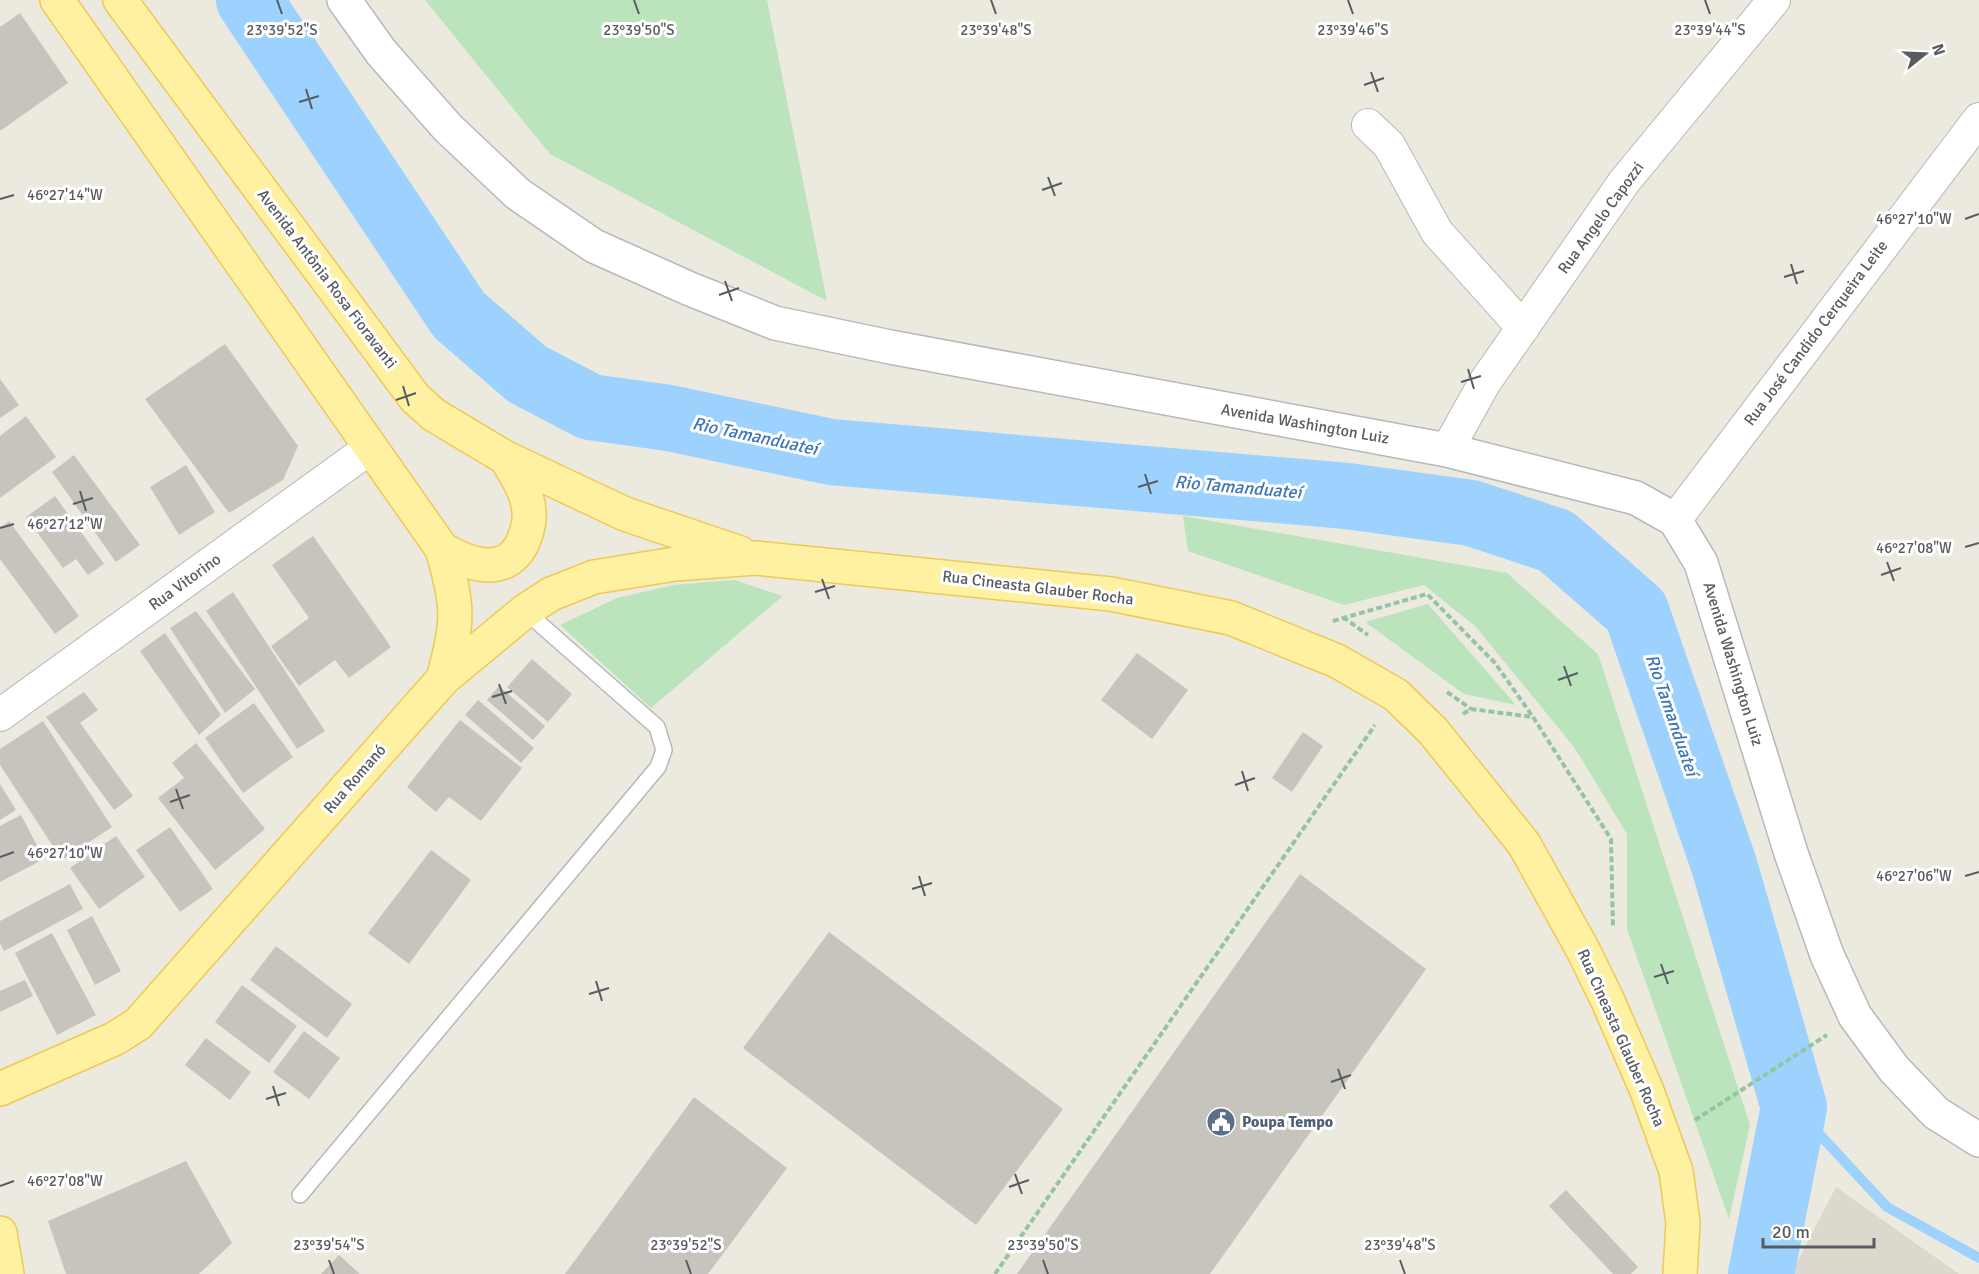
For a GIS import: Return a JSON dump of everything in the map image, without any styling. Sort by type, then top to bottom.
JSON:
[{"type":"main road","points":[[57,0],[442,549],[453,588],[457,617],[454,640],[442,679]]},
{"type":"main road","name":"Avenida Antônia Rosa Fioravanti","points":[[120,0],[416,398],[434,415],[506,458],[625,514],[756,558]]},
{"type":"main road","points":[[442,549],[464,562],[485,565],[506,562],[516,554],[529,524],[529,511],[519,479],[506,458]]},
{"type":"main road","name":"Rua Romanó","points":[[0,1089],[114,1039],[138,1024],[442,679],[525,611],[551,594],[594,577],[675,564],[756,558]]},
{"type":"main road","name":"Rua Cineasta Glauber Rocha","points":[[756,558],[1111,594],[1231,618],[1337,661],[1395,695],[1433,731],[1524,844],[1602,990],[1647,1091],[1676,1171],[1683,1222],[1680,1274]]},
{"type":"main road","points":[[0,1233],[7,1274]]},
{"type":"street","name":"Avenida Washington Luiz","points":[[344,0],[381,52],[448,128],[518,194],[594,246],[701,294],[775,323],[890,348],[1446,450],[1636,498],[1675,520],[1701,563],[1791,853],[1827,955],[1855,1016],[1894,1069],[1936,1113],[1979,1140]]},
{"type":"street","name":"Rua Angelo Capozzi","points":[[1446,450],[1485,382],[1624,182],[1774,0]]},
{"type":"street","name":"Rua José Candido Cerqueira Leite","points":[[1675,520],[1979,119]]},
{"type":"street","points":[[1368,125],[1389,145],[1437,231],[1523,328]]},
{"type":"street","name":"Rua Vitorino","points":[[0,715],[370,448]]},
{"type":"lane","points":[[300,1195],[658,767],[664,750],[657,728],[525,611]]},
{"type":"path","points":[[1284,640],[1343,617],[1427,594],[1495,663],[1533,717],[1611,840],[1612,929]]},
{"type":"path","points":[[995,1274],[1395,695]]},
{"type":"path","points":[[1433,731],[1471,709],[1533,717]]},
{"type":"path","points":[[1665,1140],[1855,1016]]},
{"type":"shaded area","points":[[1836,1187],[1959,1274],[1791,1274]]},
{"type":"green space","points":[[425,0],[767,0],[827,301],[550,154]]},
{"type":"green space","points":[[1183,516],[1507,573],[1598,654],[1750,1125],[1729,1219],[1627,929],[1627,834],[1574,747],[1476,627],[1424,585],[1344,605],[1188,551]]},
{"type":"green space","points":[[734,580],[783,596],[651,708],[560,625],[617,598],[674,585]]},
{"type":"green space","points":[[1428,604],[1516,705],[1464,694],[1365,622]]},
{"type":"building","points":[[20,13],[68,83],[0,131],[0,27]]},
{"type":"building","points":[[225,344],[298,446],[283,480],[229,513],[145,399]]},
{"type":"building","points":[[0,379],[19,405],[0,418]]},
{"type":"building","points":[[26,416],[56,457],[0,498],[0,436]]},
{"type":"building","points":[[74,455],[140,545],[116,562],[52,472]]},
{"type":"building","points":[[186,465],[215,512],[179,535],[150,487]]},
{"type":"building","points":[[55,496],[104,564],[88,575],[76,559],[63,568],[26,517]]},
{"type":"building","points":[[9,521],[79,616],[55,634],[0,559],[0,528]]},
{"type":"building","points":[[313,536],[391,647],[349,678],[335,660],[299,686],[271,646],[309,618],[272,565]]},
{"type":"building","points":[[233,592],[325,731],[297,749],[206,611]]},
{"type":"building","points":[[196,611],[255,689],[225,713],[170,628]]},
{"type":"building","points":[[165,633],[221,715],[199,735],[140,651]]},
{"type":"building","points":[[1137,653],[1188,690],[1152,739],[1101,700]]},
{"type":"building","points":[[532,659],[572,694],[548,722],[507,687]]},
{"type":"building","points":[[499,686],[545,726],[533,740],[487,700]]},
{"type":"building","points":[[84,692],[98,710],[80,723],[133,796],[114,810],[46,717]]},
{"type":"building","points":[[478,700],[534,748],[521,763],[465,715]]},
{"type":"building","points":[[254,703],[293,757],[243,793],[205,738]]},
{"type":"building","points":[[460,720],[522,768],[481,821],[449,797],[436,812],[407,787]]},
{"type":"building","points":[[43,721],[112,827],[62,860],[0,765],[0,749]]},
{"type":"building","points":[[1303,732],[1323,746],[1292,792],[1272,778]]},
{"type":"building","points":[[196,743],[265,829],[215,870],[158,798],[184,778],[172,763]]},
{"type":"building","points":[[0,784],[16,810],[0,820]]},
{"type":"building","points":[[21,815],[44,859],[0,882],[0,826]]},
{"type":"building","points":[[170,827],[213,889],[180,912],[136,850]]},
{"type":"building","points":[[116,836],[145,877],[99,909],[70,868]]},
{"type":"building","points":[[431,850],[471,880],[409,964],[368,933]]},
{"type":"building","name":"Poupa Tempo","points":[[1300,874],[1426,969],[1210,1274],[1017,1274]]},
{"type":"building","points":[[70,884],[83,909],[4,951],[0,943],[0,921]]},
{"type":"building","points":[[92,916],[121,971],[95,985],[67,930]]},
{"type":"building","points":[[829,932],[1063,1109],[976,1225],[743,1048]]},
{"type":"building","points":[[52,933],[96,1015],[57,1035],[15,953]]},
{"type":"building","points":[[276,946],[352,1004],[327,1038],[250,980]]},
{"type":"building","points":[[25,980],[33,996],[0,1012],[0,991]]},
{"type":"building","points":[[242,985],[297,1026],[269,1063],[215,1022]]},
{"type":"building","points":[[304,1031],[340,1058],[309,1099],[273,1072]]},
{"type":"building","points":[[206,1038],[251,1072],[230,1100],[185,1065]]},
{"type":"building","points":[[694,1097],[787,1168],[708,1274],[565,1274]]},
{"type":"building","points":[[186,1161],[232,1243],[199,1274],[66,1274],[48,1221]]},
{"type":"building","points":[[1566,1190],[1638,1267],[1631,1274],[1613,1274],[1549,1206]]},
{"type":"building","points":[[339,1255],[360,1274],[321,1274]]},
{"type":"waterway","name":"Rio Tamanduateí","points":[[249,0],[459,315],[527,374],[590,407],[669,418],[831,452],[1347,496],[1471,513],[1556,541],[1636,611],[1724,865],[1794,1107],[1761,1274]]},
{"type":"waterway","points":[[1794,1107],[1887,1207],[1979,1258]]},
{"type":"place","name":"Poupa Tempo","points":[[1221,1122]]}]
